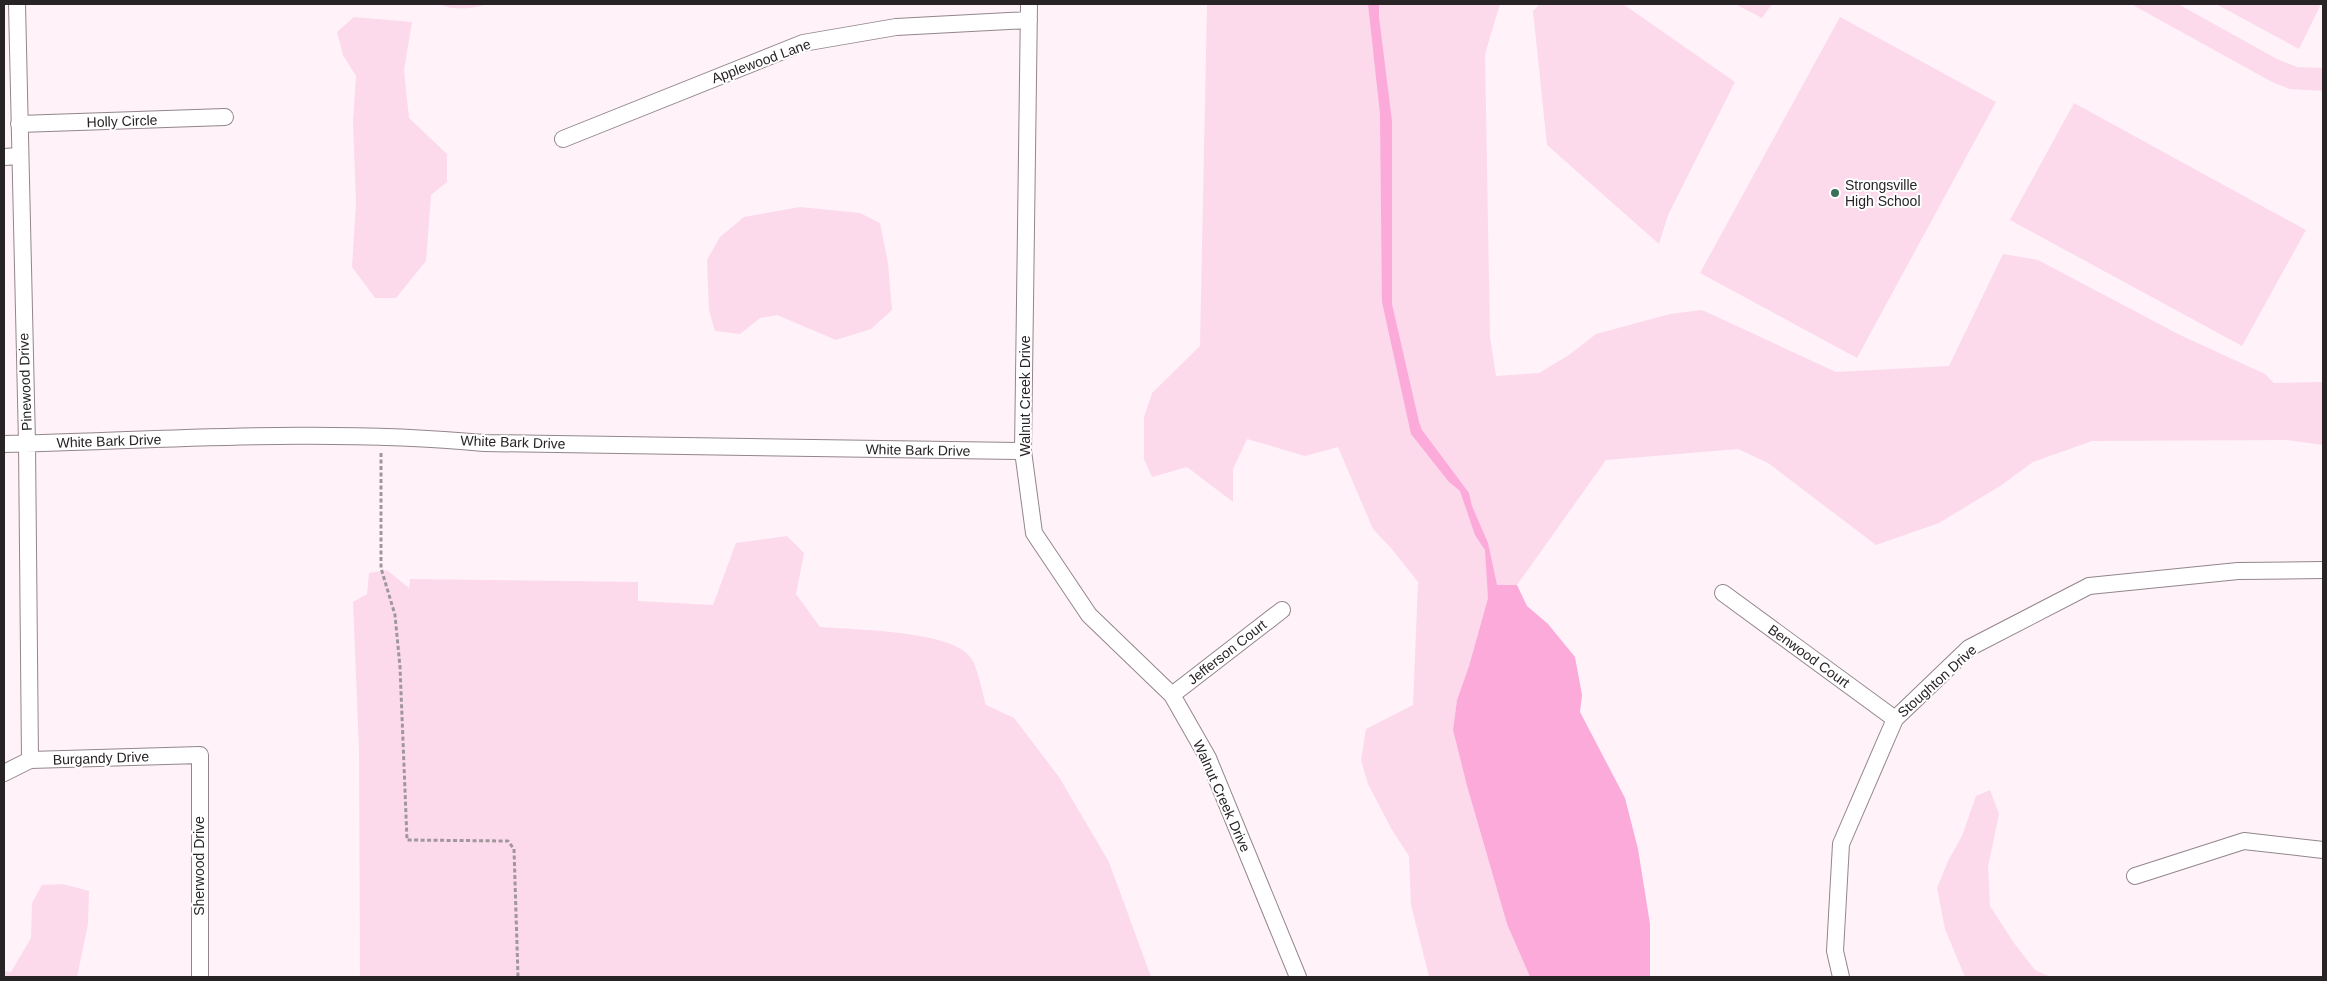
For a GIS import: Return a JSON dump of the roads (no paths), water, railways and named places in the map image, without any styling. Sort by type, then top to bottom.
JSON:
[{"type":"street","name":"Pinewood Drive","points":[[17,4],[19,124],[11,157],[26,443],[30,760]]},
{"type":"street","name":"Applewood Lane","points":[[563,138],[803,43],[896,27],[1029,12]]},
{"type":"street","name":"Walnut Creek Drive","points":[[1029,12],[1023,452],[1034,534],[1089,616],[1172,695],[1208,758],[1298,977]]},
{"type":"street","name":"Holly Circle","points":[[19,124],[225,117]]},
{"type":"street","name":"White Bark Drive","points":[[4,444],[332,435],[382,436],[494,444],[1023,452]]},
{"type":"street","name":"Stoughton Drive","points":[[1841,977],[1835,951],[1841,844],[1895,719],[1969,648],[2089,586],[2238,571],[2323,570]]},
{"type":"street","name":"Benwood Court","points":[[1723,594],[1895,719]]},
{"type":"street","name":"Jefferson Court","points":[[1172,695],[1282,610]]},
{"type":"street","name":"Burgandy Drive","points":[[4,774],[30,760],[200,754]]},
{"type":"street","name":"Sherwood Drive","points":[[200,754],[200,977]]},
{"type":"street","points":[[2135,876],[2244,841],[2323,850]]},
{"type":"place","name":"Strongsville High School","points":[[1835,193]]}]
